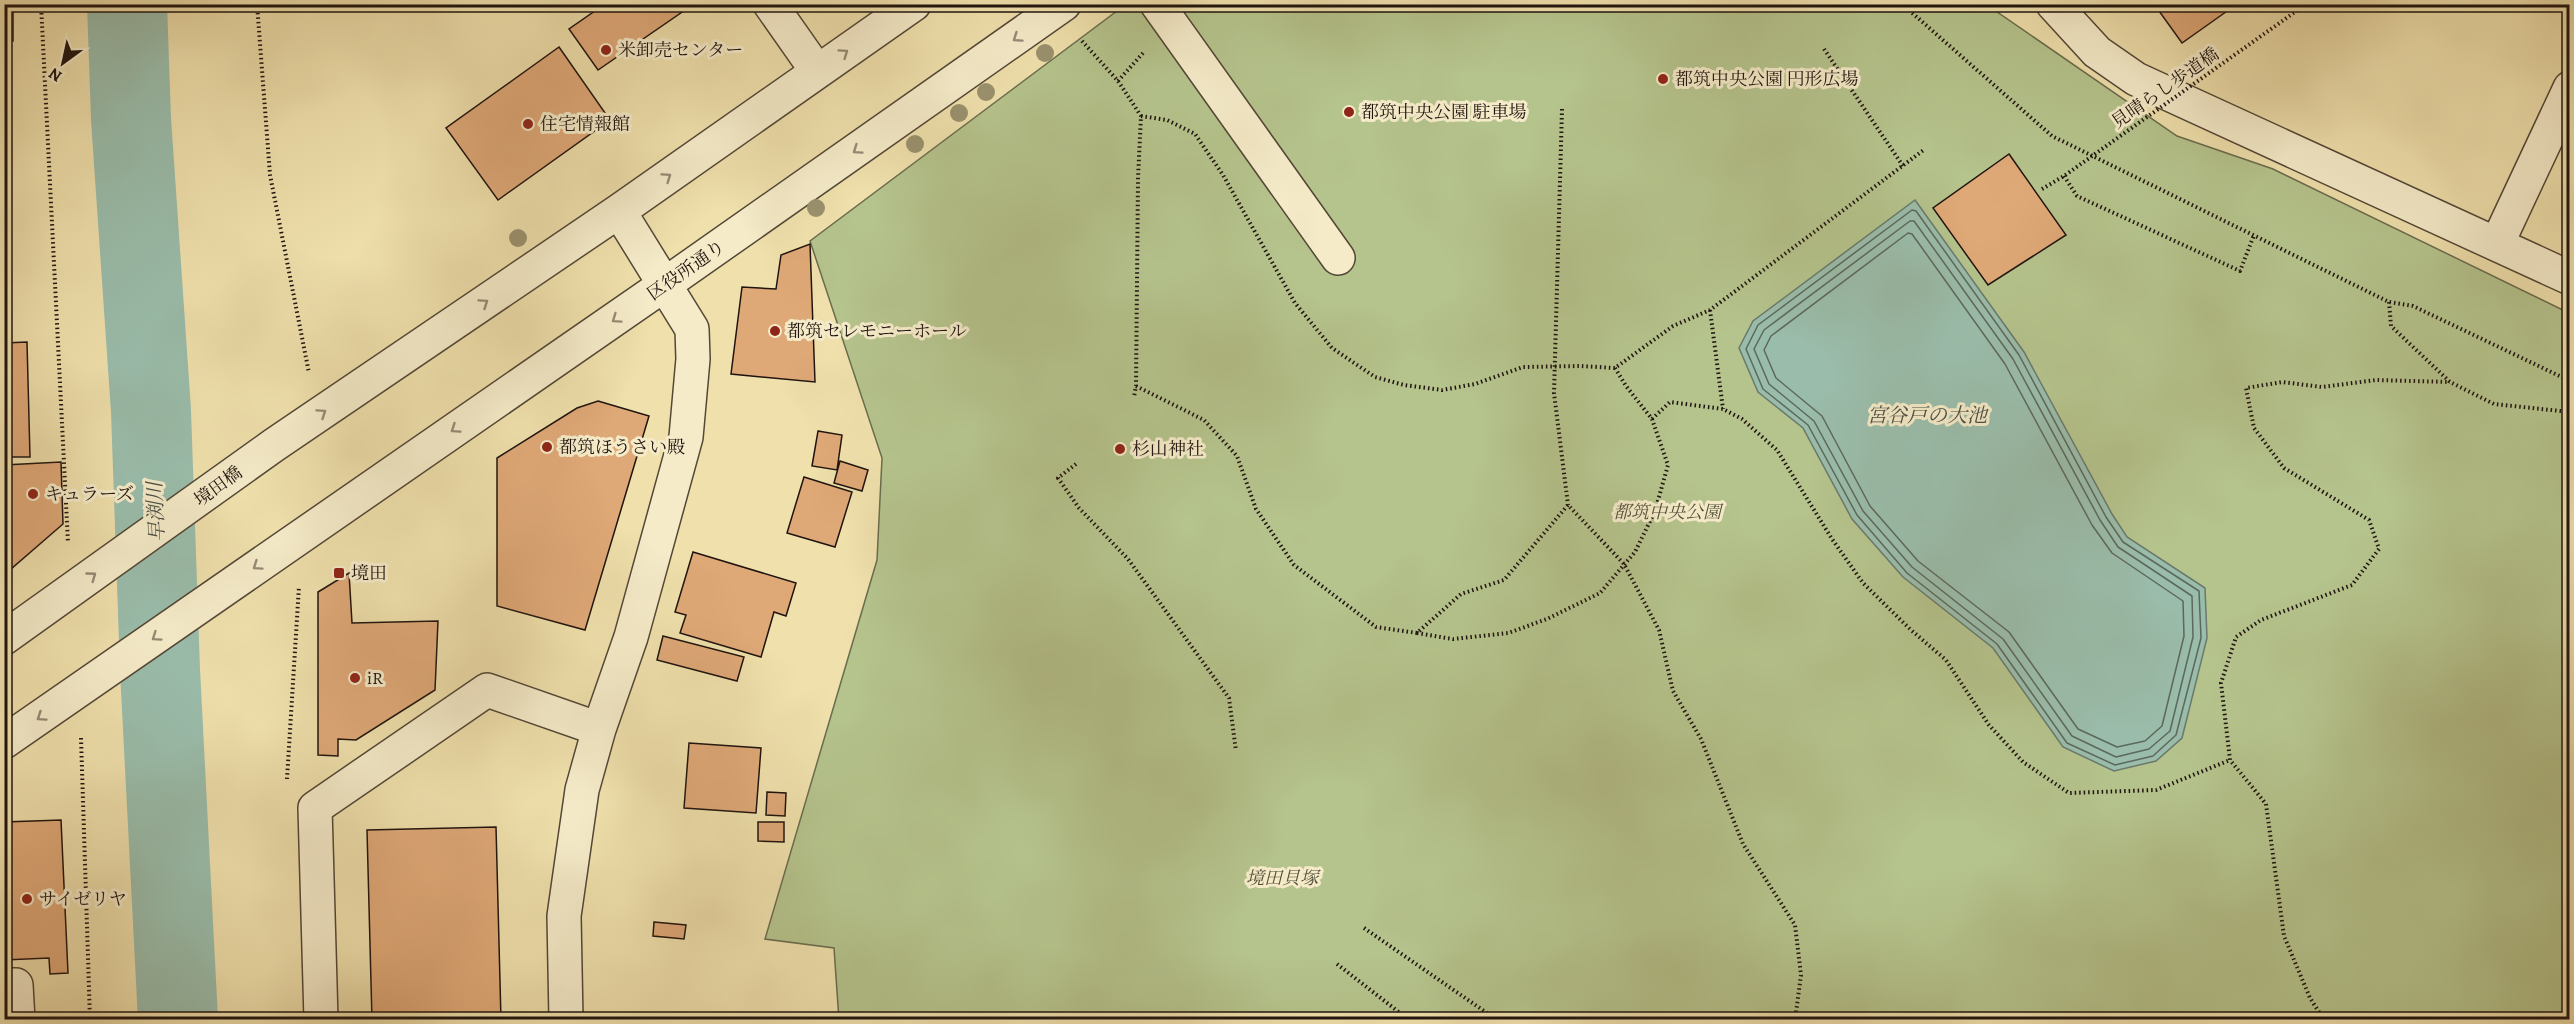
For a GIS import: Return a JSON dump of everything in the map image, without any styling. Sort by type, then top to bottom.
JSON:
[{"type":"street","points":[[770,4],[818,71]]},
{"type":"street","points":[[566,1020],[564,916],[582,790],[599,729],[631,637],[686,437],[693,359],[692,329],[619,211],[914,4]]},
{"type":"street","name":"区役所通り","points":[[4,742],[664,285],[1064,4]]},
{"type":"street","points":[[1157,4],[1338,258]]},
{"type":"street","points":[[2053,4],[2097,52],[2136,79],[2570,278]]},
{"type":"street","points":[[2497,244],[2570,87]]},
{"type":"street","name":"境田橋","points":[[4,638],[274,446],[619,211]]},
{"type":"street","points":[[321,1020],[315,807],[487,690],[599,729]]},
{"type":"street","points":[[4,985],[16,985],[18,1020]]},
{"type":"path","points":[[41,4],[68,543]]},
{"type":"path","points":[[257,4],[270,175],[309,373]]},
{"type":"path","points":[[1902,4],[2052,136],[2389,302],[2413,306],[2570,381]]},
{"type":"path","name":"見晴らし歩道橋","points":[[2042,189],[2064,176],[2303,6]]},
{"type":"path","points":[[1081,40],[1118,81],[1141,116],[1134,398]]},
{"type":"path","points":[[1824,49],[1902,166]]},
{"type":"path","points":[[1562,109],[1554,393],[1568,506],[1624,564],[1659,630],[1673,691],[1701,739],[1743,844],[1795,925],[1801,975],[1795,1020]]},
{"type":"path","points":[[1141,116],[1167,120],[1195,134],[1223,175],[1295,303],[1332,348],[1375,376],[1404,384],[1442,390],[1475,384],[1523,367],[1615,368],[1673,326],[1710,310],[1925,149]]},
{"type":"path","points":[[2064,176],[2077,196],[2240,272],[2254,235]]},
{"type":"path","points":[[2389,302],[2391,326],[2450,382],[2494,404],[2570,412]]},
{"type":"path","points":[[1710,310],[1723,409]]},
{"type":"path","points":[[1136,386],[1204,420],[1230,448],[1237,456],[1256,509],[1294,565],[1376,627],[1453,639],[1508,633],[1547,619],[1600,593],[1635,552],[1655,511],[1668,465],[1652,419],[1615,368]]},
{"type":"path","points":[[2324,1020],[2310,998],[2284,936],[2266,804],[2230,760],[2221,683],[2236,637],[2261,620],[2352,585],[2379,549],[2369,520],[2284,468],[2254,428],[2246,388],[2282,382],[2322,387],[2376,380],[2450,382]]},
{"type":"path","points":[[1652,419],[1670,402],[1723,409],[1742,419],[1777,450],[1826,530],[1863,583],[1911,630],[1947,660],[1989,725],[2023,762],[2069,792],[2156,790],[2230,760]]},
{"type":"path","points":[[1076,464],[1058,478],[1079,508],[1128,559],[1229,698],[1236,752]]},
{"type":"path","points":[[1417,633],[1461,594],[1504,580],[1568,506]]},
{"type":"path","points":[[81,744],[90,1020]]},
{"type":"path","points":[[1364,928],[1497,1020]]},
{"type":"path","points":[[1337,964],[1409,1020]]},
{"type":"green space","name":"都筑中央公園","points":[[1125,5],[1987,5],[2177,136],[2273,169],[2569,313],[2569,1019],[839,1020],[834,948],[765,939],[877,560],[882,458],[810,241]]},
{"type":"water","name":"宮谷戸の大池","points":[[1915,200],[2024,352],[2112,514],[2127,537],[2205,588],[2207,638],[2182,738],[2156,761],[2114,771],[2063,747],[1993,648],[1903,577],[1852,519],[1803,428],[1758,392],[1739,348],[1753,321]]},
{"type":"building","points":[[4,4],[13,4],[13,41],[4,41]]},
{"type":"building","name":"米卸売センター","points":[[605,4],[681,4],[685,10],[598,70],[569,29]]},
{"type":"building","points":[[2154,4],[2237,4],[2182,43]]},
{"type":"building","name":"住宅情報館","points":[[559,47],[610,120],[498,200],[446,128]]},
{"type":"building","points":[[2009,154],[2066,235],[1988,285],[1933,208]]},
{"type":"building","name":"都筑セレモニーホール","points":[[810,244],[815,382],[731,374],[742,287],[776,289],[781,255]]},
{"type":"building","points":[[27,342],[30,457],[4,457],[4,343]]},
{"type":"building","points":[[598,401],[649,416],[585,630],[497,606],[497,458],[577,408]]},
{"type":"building","points":[[818,431],[842,435],[837,470],[812,466]]},
{"type":"building","points":[[840,461],[868,470],[862,491],[834,483]]},
{"type":"building","name":"キュラーズ","points":[[61,462],[63,524],[4,575],[4,465]]},
{"type":"building","points":[[804,477],[852,492],[835,547],[787,533]]},
{"type":"building","points":[[693,552],[796,583],[786,616],[774,612],[761,657],[680,633],[686,615],[675,612]]},
{"type":"building","points":[[349,573],[352,623],[438,621],[435,690],[356,740],[338,739],[338,756],[318,755],[318,592]]},
{"type":"building","points":[[663,636],[744,657],[737,681],[657,660]]},
{"type":"building","points":[[689,743],[761,748],[756,813],[684,808]]},
{"type":"building","points":[[767,792],[786,793],[785,816],[766,815]]},
{"type":"building","points":[[61,820],[68,973],[50,974],[49,958],[4,960],[4,822]]},
{"type":"building","points":[[758,822],[784,822],[784,842],[758,841]]},
{"type":"building","points":[[496,827],[501,1020],[372,1020],[367,830]]},
{"type":"building","points":[[654,922],[686,925],[684,939],[653,936]]},
{"type":"waterway","name":"早渕川","points":[[127,4],[131,119],[151,411],[160,670],[178,1020]]},
{"type":"place","name":"米卸売センター","points":[[606,50]]},
{"type":"place","name":"都筑中央公園 円形広場","points":[[1663,79]]},
{"type":"place","name":"都筑中央公園 駐車場","points":[[1349,112]]},
{"type":"place","name":"住宅情報館","points":[[528,124]]},
{"type":"place","name":"都筑セレモニーホール","points":[[775,331]]},
{"type":"place","name":"都筑ほうさい殿","points":[[547,447]]},
{"type":"place","name":"杉山神社","points":[[1120,449]]},
{"type":"place","name":"キュラーズ","points":[[33,494]]},
{"type":"place","name":"境田","points":[[339,573]]},
{"type":"place","name":"iR","points":[[355,678]]},
{"type":"place","name":"サイゼリヤ","points":[[27,899]]},
{"type":"park label","name":"境田貝塚","points":[[1282,878]]}]
